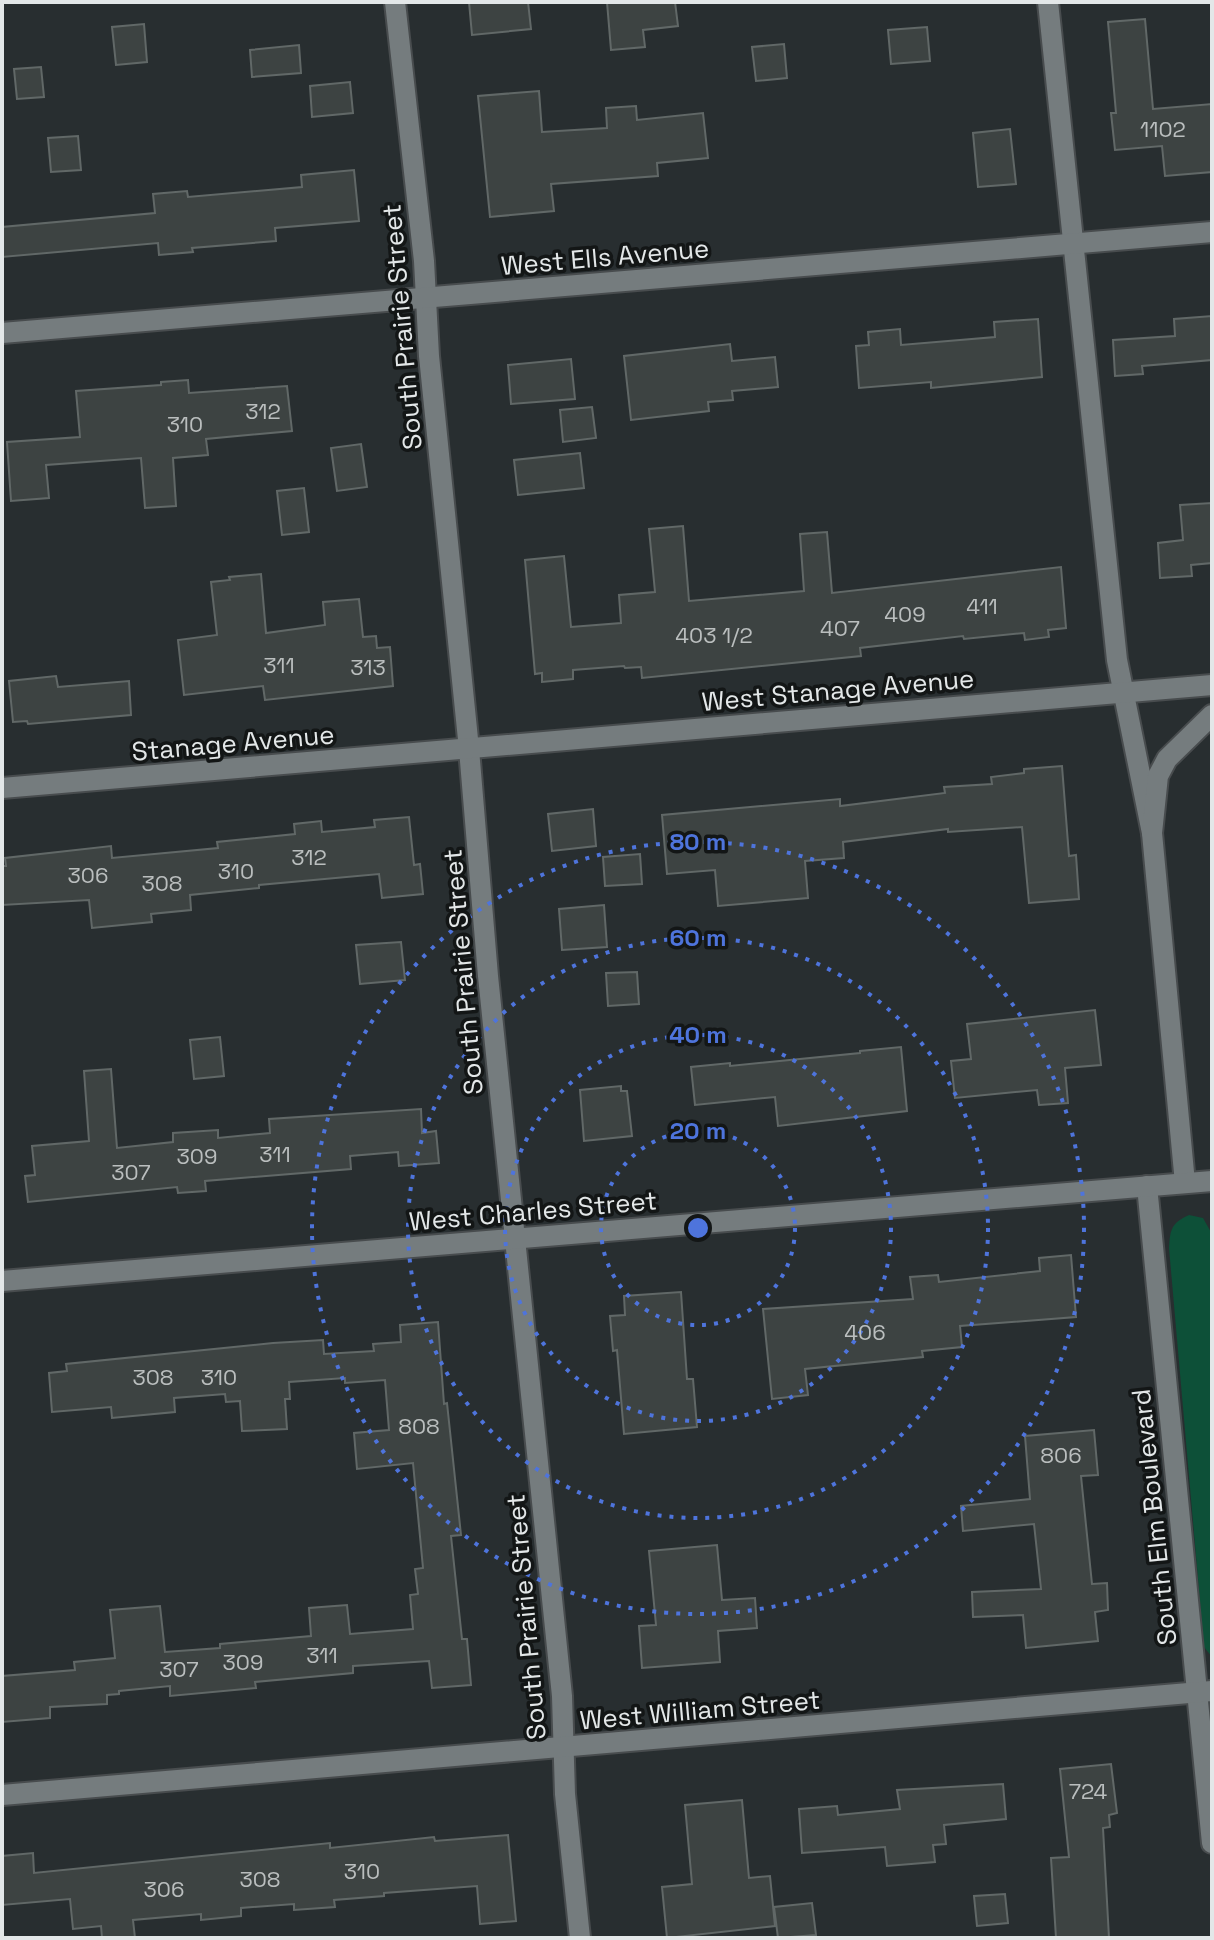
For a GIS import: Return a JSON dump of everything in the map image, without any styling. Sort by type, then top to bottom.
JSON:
[{"type":"street","name":"South Prairie Street","points":[[395,2],[424,261],[431,371],[488,976],[562,1696],[565,1794],[580,1938]]},
{"type":"street","points":[[1048,2],[1117,660],[1152,833],[1185,1183]]},
{"type":"street","name":"West Ells Avenue","points":[[2,333],[1212,232]]},
{"type":"street","name":"West Stanage Avenue","points":[[469,749],[1212,685]]},
{"type":"street","points":[[1152,833],[1158,776],[1167,759],[1212,715]]},
{"type":"street","name":"Stanage Avenue","points":[[2,788],[469,749]]},
{"type":"street","name":"West Charles Street","points":[[2,1281],[1212,1181]]},
{"type":"street","name":"South Elm Boulevard","points":[[1147,1186],[1205,1691],[1212,1843]]},
{"type":"street","name":"West William Street","points":[[2,1795],[1205,1691]]},
{"type":"green space","points":[[1189,1215],[1203,1218],[1212,1234],[1212,1657],[1204,1647],[1169,1248],[1173,1228]]},
{"type":"building","points":[[469,2],[528,2],[531,29],[472,35]]},
{"type":"building","points":[[607,2],[675,2],[678,26],[643,30],[645,47],[611,50]]},
{"type":"building","points":[[1145,19],[1153,109],[1212,104],[1212,172],[1165,176],[1162,146],[1115,150],[1111,113],[1116,113],[1108,22]]},
{"type":"building","points":[[144,24],[147,62],[116,65],[112,27]]},
{"type":"building","points":[[927,27],[930,61],[891,64],[888,30]]},
{"type":"building","points":[[784,44],[787,78],[756,81],[752,47]]},
{"type":"building","points":[[299,45],[301,73],[252,77],[250,50]]},
{"type":"building","points":[[41,67],[44,97],[17,99],[14,69]]},
{"type":"building","points":[[350,82],[353,113],[312,117],[310,86]]},
{"type":"building","points":[[539,91],[542,132],[607,128],[606,108],[636,106],[637,120],[703,113],[708,158],[657,163],[658,176],[551,184],[554,211],[490,217],[478,96]]},
{"type":"building","points":[[1010,129],[1016,184],[978,187],[973,133]]},
{"type":"building","points":[[78,136],[81,170],[51,172],[48,138]]},
{"type":"building","points":[[354,170],[359,221],[275,228],[276,241],[192,248],[193,252],[159,255],[158,243],[2,257],[2,227],[155,213],[153,194],[187,191],[188,197],[302,187],[301,175]]},
{"type":"building","points":[[1212,316],[1212,360],[1142,366],[1143,374],[1115,376],[1113,340],[1175,336],[1174,319]]},
{"type":"building","points":[[1038,319],[1042,377],[931,388],[931,382],[859,388],[856,346],[869,345],[868,332],[900,329],[901,345],[995,337],[994,322]]},
{"type":"building","points":[[730,344],[732,361],[775,357],[778,387],[732,391],[733,400],[708,402],[709,411],[631,420],[624,356]]},
{"type":"building","points":[[571,359],[575,399],[511,404],[508,365]]},
{"type":"building","points":[[188,380],[189,393],[287,386],[292,431],[206,439],[208,455],[173,458],[176,506],[145,508],[141,458],[46,465],[49,498],[11,501],[7,442],[80,437],[76,391]]},
{"type":"building","points":[[592,407],[596,438],[563,442],[560,410]]},
{"type":"building","points":[[361,444],[367,487],[337,491],[331,448]]},
{"type":"building","points":[[580,453],[584,488],[518,495],[514,460]]},
{"type":"building","points":[[304,488],[309,532],[282,535],[277,491]]},
{"type":"building","points":[[1212,503],[1212,563],[1191,565],[1192,576],[1160,578],[1158,543],[1183,540],[1180,505]]},
{"type":"building","points":[[683,526],[689,601],[804,591],[800,534],[827,532],[832,593],[1061,567],[1066,628],[1048,630],[1049,637],[1025,640],[1024,633],[964,639],[963,636],[860,648],[861,656],[642,678],[641,667],[573,670],[573,679],[542,682],[542,673],[535,674],[525,560],[564,556],[571,627],[621,623],[619,595],[655,592],[649,529]]},
{"type":"building","points":[[261,574],[266,633],[325,625],[323,602],[359,599],[363,637],[376,636],[377,648],[390,647],[393,686],[265,700],[263,686],[184,695],[178,640],[217,635],[211,582]]},
{"type":"building","points":[[56,676],[58,687],[129,681],[131,715],[28,724],[27,721],[13,722],[9,681]]},
{"type":"building","points":[[1062,766],[1069,856],[1076,855],[1079,899],[1029,903],[1022,827],[948,832],[948,829],[843,842],[844,858],[805,861],[808,898],[718,906],[715,870],[667,874],[662,815],[840,799],[840,806],[945,793],[944,787],[992,784],[991,777],[1024,773],[1024,769]]},
{"type":"building","points":[[593,809],[596,846],[552,851],[548,814]]},
{"type":"building","points":[[409,817],[414,865],[420,864],[423,894],[382,898],[379,874],[259,885],[259,888],[190,895],[191,910],[151,914],[152,922],[92,928],[89,900],[2,905],[2,866],[6,866],[5,858],[111,846],[112,858],[218,848],[217,842],[295,834],[294,824],[321,821],[322,832],[375,827],[374,820]]},
{"type":"building","points":[[640,854],[642,884],[605,886],[603,857]]},
{"type":"building","points":[[604,905],[607,947],[562,950],[559,909]]},
{"type":"building","points":[[401,942],[405,980],[360,984],[356,945]]},
{"type":"building","points":[[637,972],[639,1004],[608,1006],[606,973]]},
{"type":"building","points":[[1095,1010],[1101,1065],[1065,1068],[1068,1103],[1039,1105],[1037,1090],[955,1098],[951,1061],[971,1059],[967,1024]]},
{"type":"building","points":[[220,1037],[224,1076],[194,1079],[190,1040]]},
{"type":"building","points":[[901,1047],[907,1111],[778,1126],[775,1097],[695,1105],[691,1067],[730,1063],[730,1066]]},
{"type":"building","points":[[111,1069],[117,1148],[173,1142],[173,1133],[218,1130],[218,1138],[270,1133],[269,1119],[421,1109],[422,1133],[436,1131],[439,1163],[399,1166],[398,1152],[350,1156],[351,1169],[205,1181],[206,1191],[178,1193],[177,1187],[28,1202],[25,1176],[35,1175],[32,1146],[89,1141],[84,1071]]},
{"type":"building","points":[[621,1086],[621,1091],[627,1091],[632,1136],[584,1141],[580,1090]]},
{"type":"building","points":[[1071,1255],[1076,1317],[960,1326],[962,1347],[922,1351],[923,1357],[805,1369],[808,1395],[772,1399],[763,1309],[913,1299],[910,1277],[938,1275],[939,1282],[1040,1271],[1039,1258]]},
{"type":"building","points":[[681,1292],[687,1379],[693,1379],[697,1427],[624,1434],[617,1350],[613,1351],[610,1316],[625,1315],[624,1296]]},
{"type":"building","points":[[438,1322],[444,1404],[447,1403],[461,1535],[451,1536],[462,1639],[467,1639],[471,1685],[432,1688],[429,1661],[353,1666],[353,1673],[255,1682],[256,1688],[170,1696],[170,1686],[119,1691],[119,1694],[107,1695],[107,1704],[50,1707],[50,1718],[2,1722],[2,1676],[75,1670],[74,1662],[115,1658],[110,1610],[160,1606],[165,1652],[311,1636],[309,1608],[347,1605],[350,1634],[413,1629],[410,1595],[418,1594],[415,1569],[423,1568],[413,1463],[357,1469],[354,1433],[389,1430],[385,1380],[345,1383],[345,1378],[289,1382],[290,1399],[285,1399],[287,1429],[242,1431],[240,1401],[226,1402],[225,1394],[174,1398],[175,1412],[112,1418],[111,1407],[52,1412],[49,1373],[67,1371],[66,1364],[273,1343],[323,1340],[324,1354],[374,1351],[373,1344],[401,1342],[400,1325]]},
{"type":"building","points":[[1094,1430],[1098,1475],[1081,1476],[1092,1584],[1107,1583],[1108,1610],[1095,1612],[1098,1641],[1026,1648],[1023,1615],[973,1617],[972,1592],[1041,1589],[1034,1524],[963,1531],[961,1506],[1030,1499],[1025,1436]]},
{"type":"building","points":[[717,1545],[722,1600],[755,1598],[757,1628],[718,1631],[720,1662],[642,1668],[639,1626],[656,1625],[649,1551]]},
{"type":"building","points":[[1111,1764],[1117,1813],[1109,1815],[1110,1827],[1103,1828],[1109,1938],[1056,1938],[1051,1858],[1069,1857],[1060,1769]]},
{"type":"building","points":[[1003,1784],[1006,1819],[944,1825],[946,1844],[933,1845],[935,1862],[887,1866],[885,1847],[802,1853],[799,1809],[837,1806],[838,1815],[900,1809],[897,1790]]},
{"type":"building","points":[[742,1800],[749,1878],[770,1876],[775,1926],[667,1938],[662,1887],[692,1884],[685,1805]]},
{"type":"building","points":[[508,1835],[516,1921],[480,1924],[477,1886],[334,1900],[335,1907],[294,1910],[294,1904],[241,1908],[241,1916],[201,1920],[201,1914],[133,1920],[135,1938],[102,1938],[101,1926],[73,1929],[70,1899],[2,1905],[2,1856],[33,1853],[34,1873],[330,1843],[330,1848],[434,1837],[435,1841]]},
{"type":"building","points":[[1005,1894],[1008,1923],[977,1926],[974,1896]]},
{"type":"building","points":[[812,1903],[816,1935],[778,1938],[774,1907]]}]
